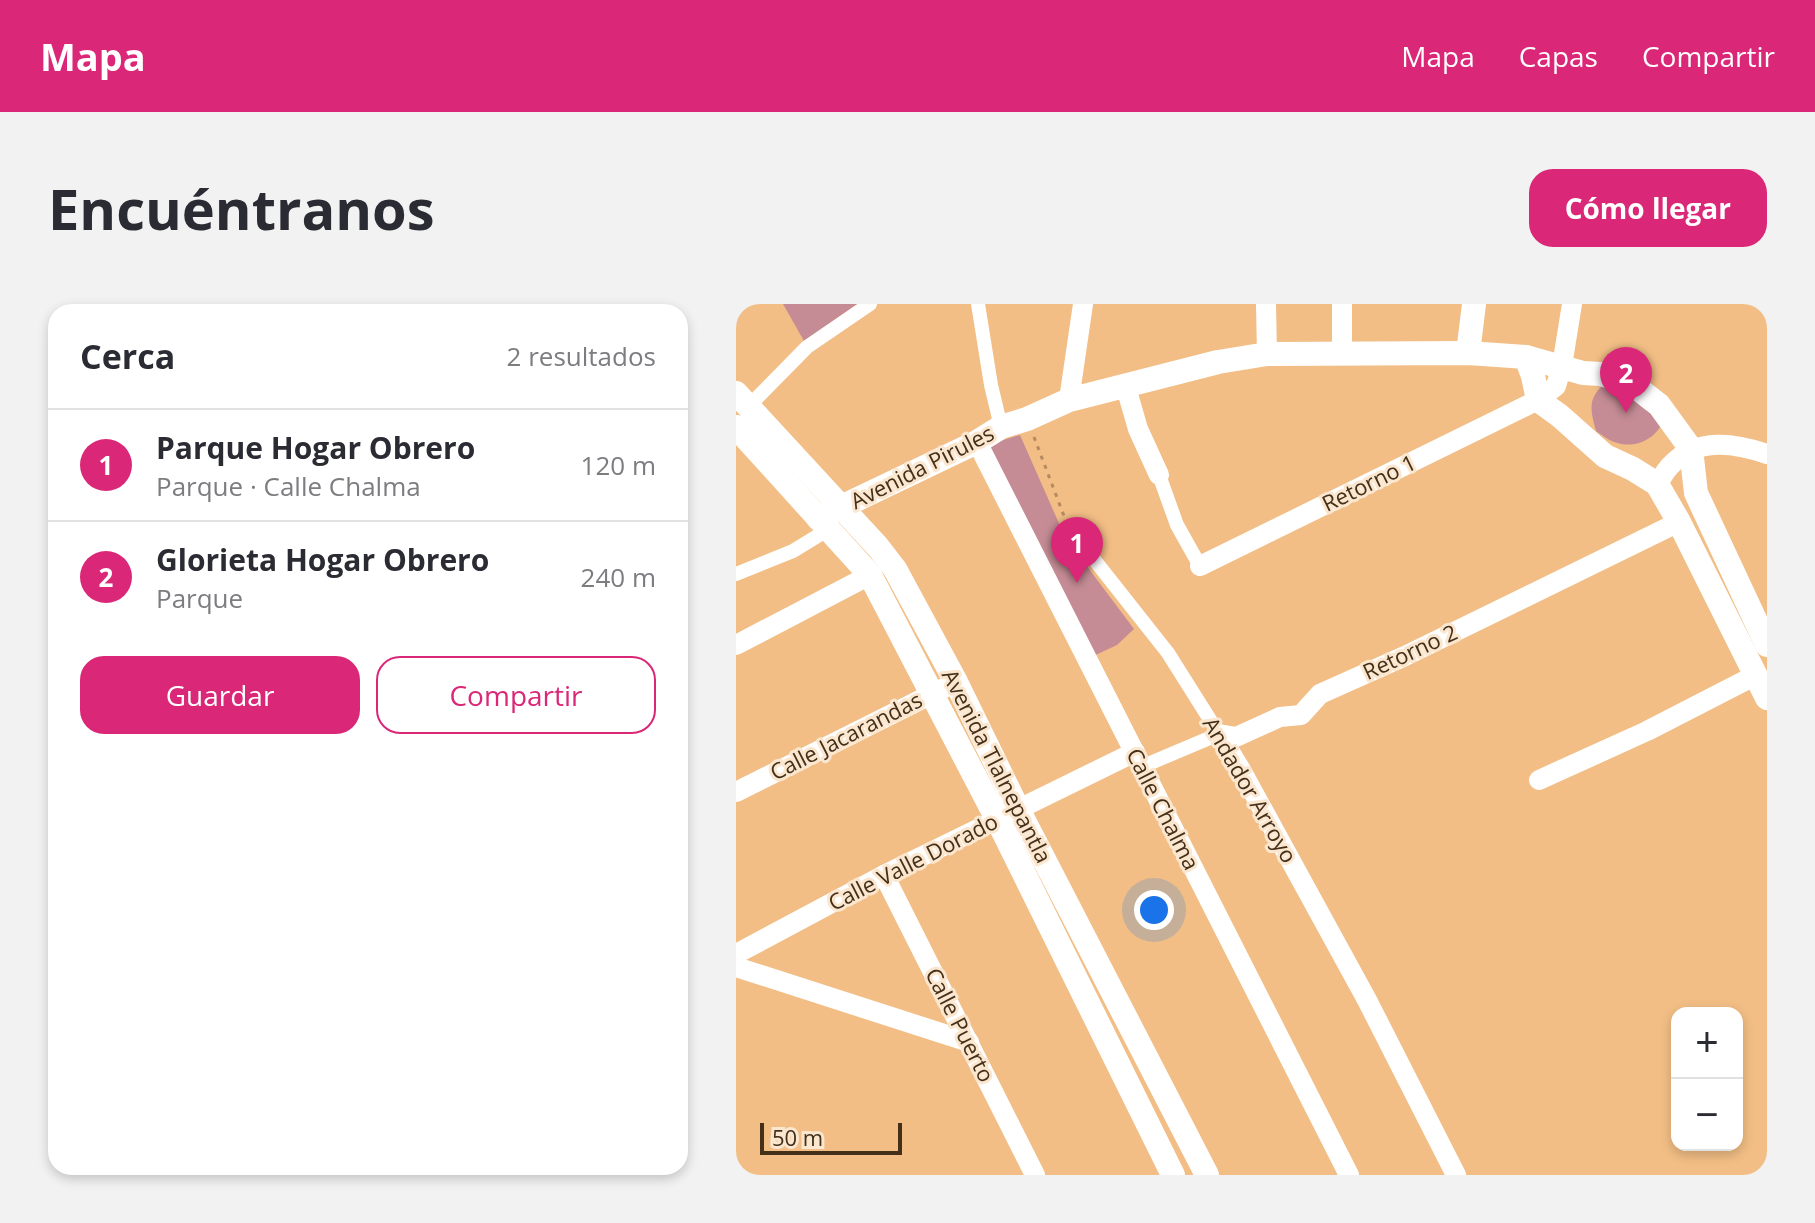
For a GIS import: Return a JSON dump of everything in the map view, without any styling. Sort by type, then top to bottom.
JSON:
[{"type":"street","points":[[742,399],[807,347],[870,304]]},
{"type":"street","points":[[978,304],[1001,427]]},
{"type":"street","points":[[1069,400],[1083,304]]},
{"type":"street","points":[[1266,304],[1267,354]]},
{"type":"street","points":[[1342,304],[1342,353]]},
{"type":"street","points":[[1468,353],[1474,304]]},
{"type":"street","points":[[1538,400],[1556,386],[1572,304]]},
{"type":"street","name":"Avenida Pirules","points":[[818,518],[977,442],[1001,427],[1069,400],[1218,362],[1267,354],[1468,353],[1526,357],[1632,384],[1659,405],[1691,449]]},
{"type":"street","points":[[1526,357],[1538,400],[1605,456],[1657,484],[1767,698]]},
{"type":"street","points":[[1125,384],[1138,429],[1177,525],[1200,566]]},
{"type":"street","name":"Avenida Tlalnepantla","points":[[742,399],[895,569],[956,682],[1007,814],[1173,1175]]},
{"type":"street","name":"Retorno 1","points":[[1200,566],[1538,400]]},
{"type":"street","name":"Avenida Tlalnepantla","points":[[736,427],[870,575],[932,693],[1007,814],[1207,1175]]},
{"type":"street","name":"Calle Chalma","points":[[977,442],[1349,1175]]},
{"type":"street","points":[[1657,484],[1672,464],[1691,449],[1718,443],[1767,454]]},
{"type":"street","points":[[1691,449],[1696,493],[1767,645]]},
{"type":"street","points":[[736,574],[793,551],[824,532],[818,518]]},
{"type":"street","name":"Retorno 2","points":[[1138,759],[1219,734],[1236,737],[1280,717],[1301,715],[1320,694],[1405,656],[1679,522]]},
{"type":"street","name":"Andador Arroyo","points":[[1070,532],[1168,653],[1241,770],[1367,1000],[1456,1175]]},
{"type":"street","points":[[736,645],[870,575]]},
{"type":"street","points":[[1539,780],[1647,731],[1756,675]]},
{"type":"street","name":"Calle Jacarandas","points":[[736,792],[956,682]]},
{"type":"street","name":"Calle Valle Dorado","points":[[736,954],[1007,814],[1138,759]]},
{"type":"street","name":"Calle Puerto","points":[[884,875],[1035,1175]]},
{"type":"street","points":[[736,967],[969,1042]]},
{"type":"path","points":[[1027,419],[1070,532]]},
{"type":"shaded area","points":[[783,304],[857,304],[804,341]]},
{"type":"shaded area","points":[[1603,385],[1649,401],[1662,424],[1658,430],[1642,442],[1628,445],[1612,441],[1596,431],[1592,406],[1594,396]]},
{"type":"shaded area","points":[[1020,435],[1065,537],[1134,629],[1117,645],[1087,659],[987,445]]},
{"type":"place","name":"Glorieta Hogar Obrero","points":[[1626,413]]},
{"type":"place","name":"Parque Hogar Obrero","points":[[1077,583]]}]
